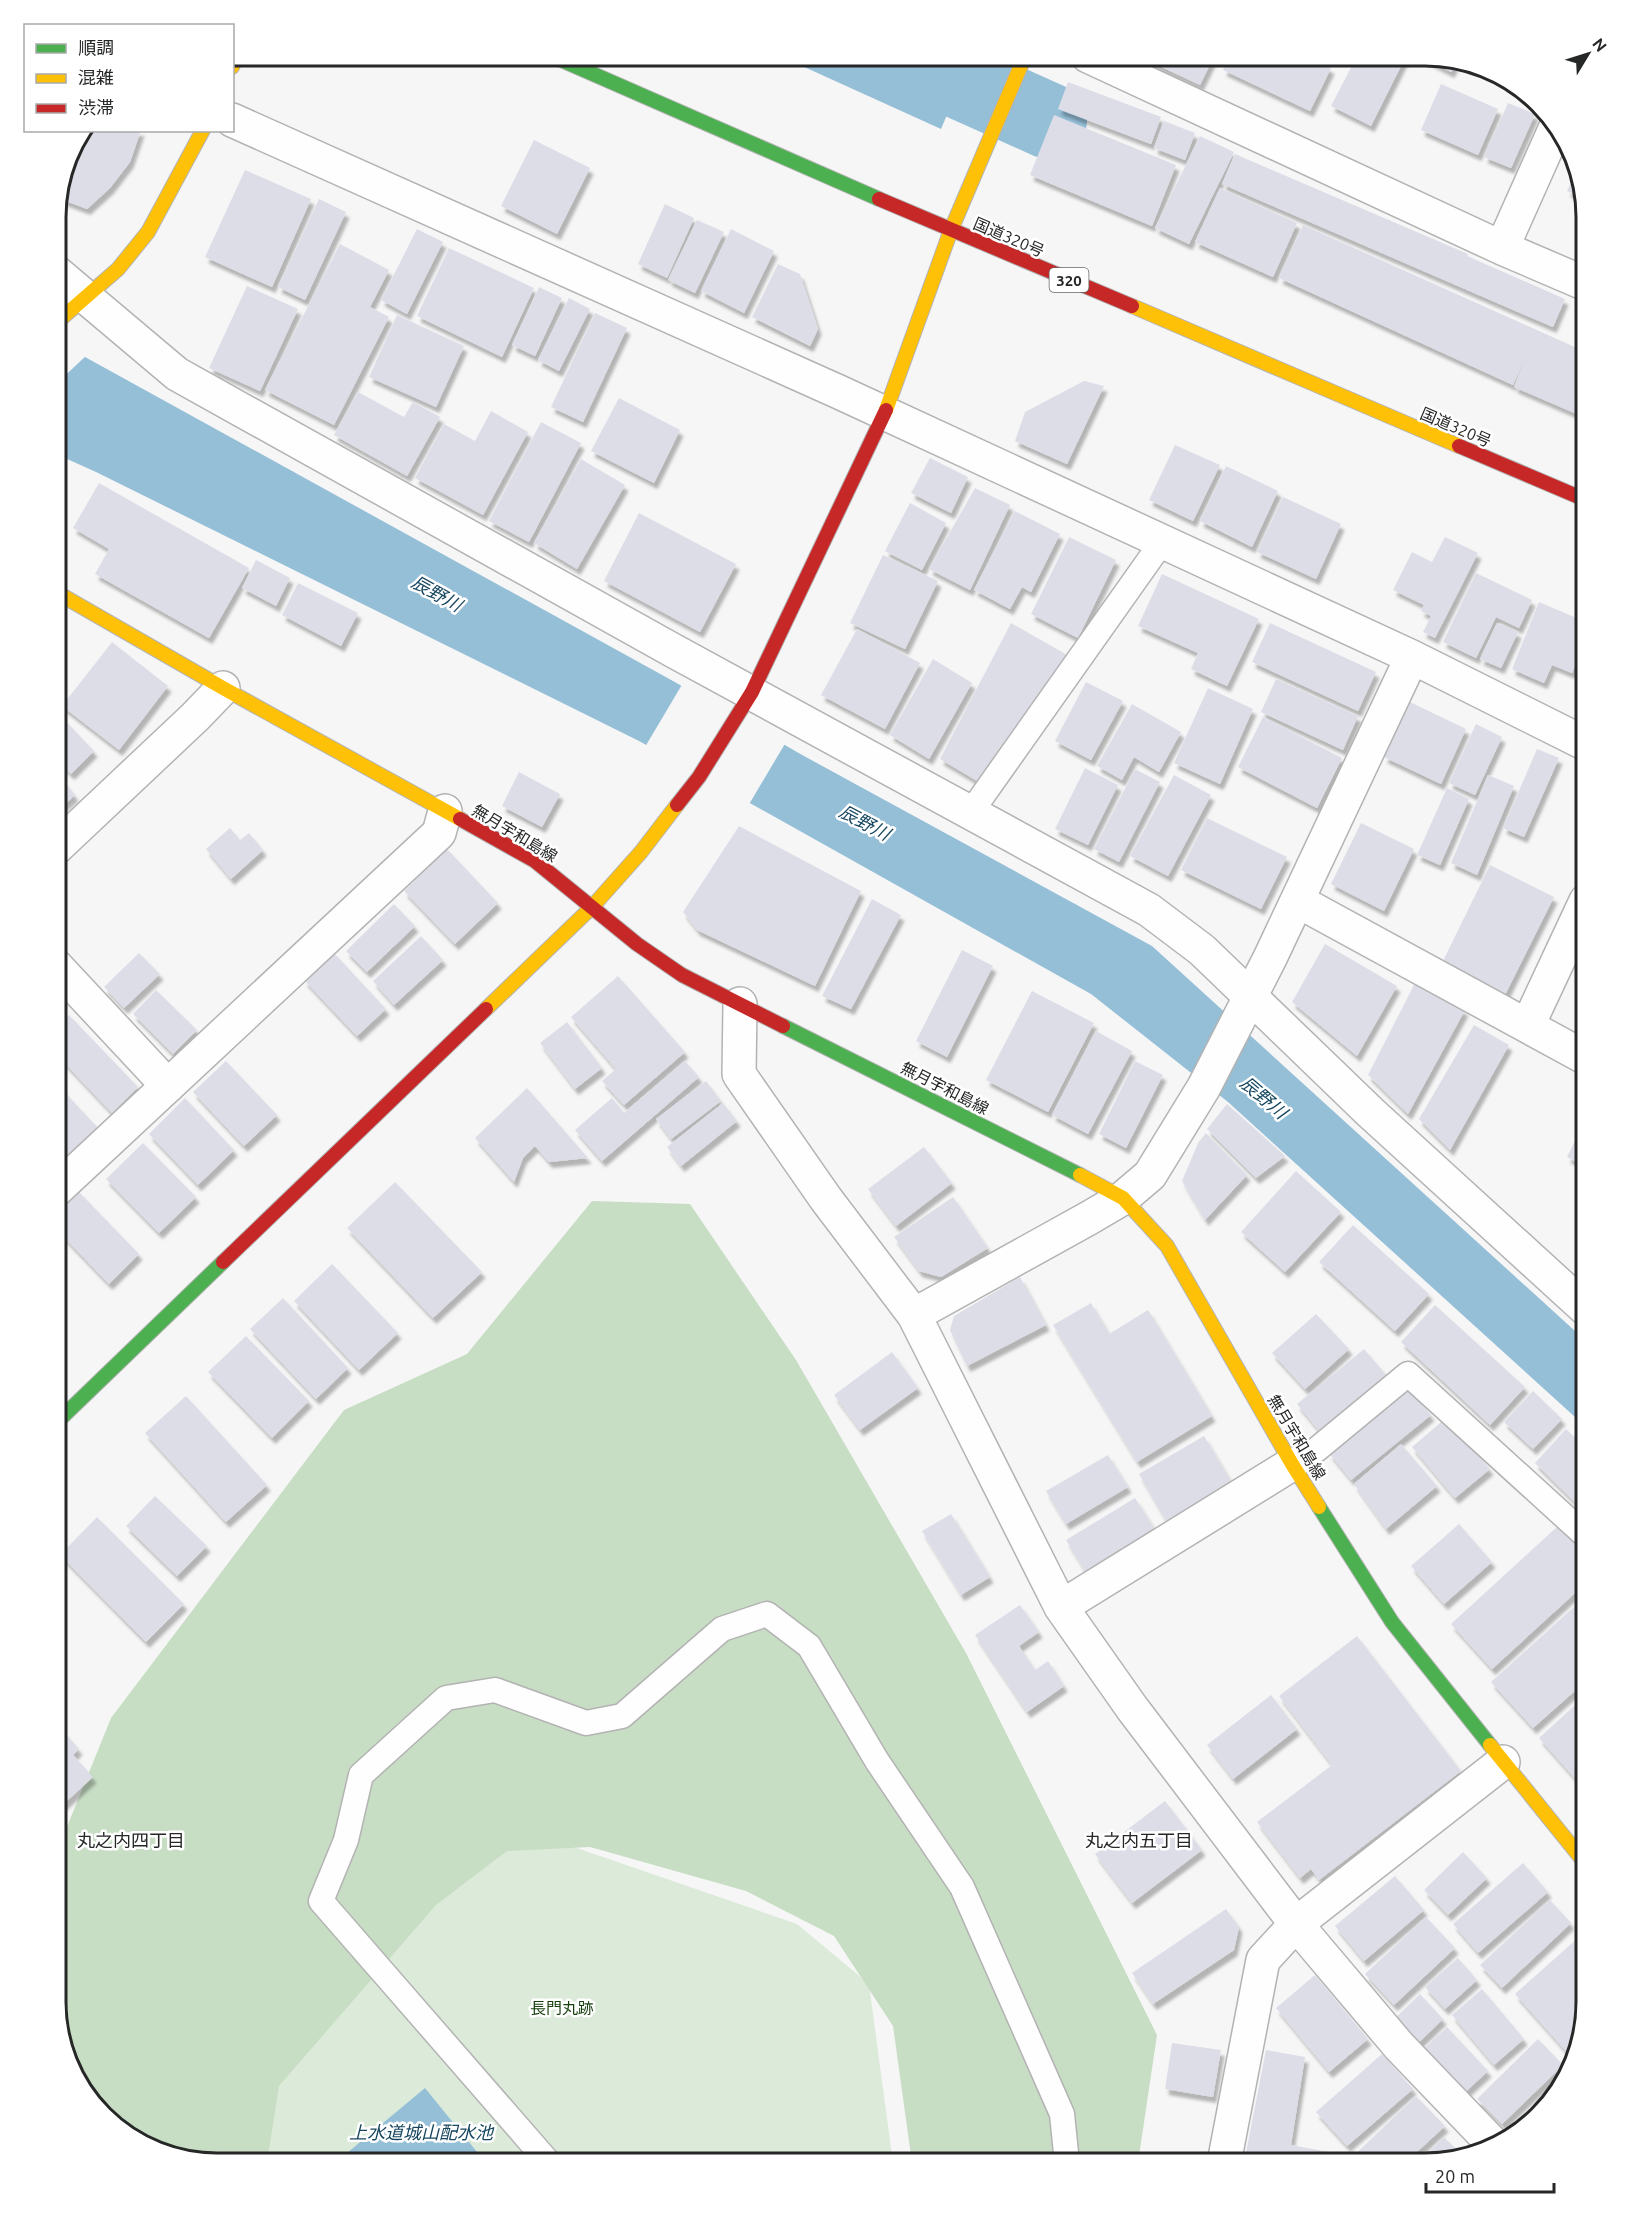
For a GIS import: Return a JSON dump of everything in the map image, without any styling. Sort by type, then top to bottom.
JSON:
[{"type":"main road","name":"国道320号","points":[[575,66],[951,230],[1576,495]]},
{"type":"main road","points":[[66,1413],[592,907],[641,852],[699,777],[747,700],[885,414],[951,230],[1021,66]]},
{"type":"main road","points":[[66,315],[118,269],[148,232],[202,132]]},
{"type":"main road","name":"無月宇和島線","points":[[66,598],[223,688],[535,861],[637,944],[682,975],[1123,1198],[1167,1246],[1292,1464],[1392,1622],[1576,1851]]},
{"type":"street","points":[[1110,66],[1502,248],[1576,279]]},
{"type":"street","points":[[234,121],[885,414],[1412,657],[1576,739]]},
{"type":"street","points":[[1502,248],[1552,135]]},
{"type":"street","points":[[66,281],[177,374],[747,700],[971,813],[1149,910],[1202,950],[1245,1007],[1371,1112],[1576,1300]]},
{"type":"street","points":[[914,1315],[1123,1198],[1150,1175],[1203,1087],[1245,1007],[1298,901],[1412,657]]},
{"type":"street","points":[[66,839],[223,688]]},
{"type":"street","points":[[66,1181],[440,833],[445,812]]},
{"type":"street","points":[[1298,901],[1576,1052]]},
{"type":"street","points":[[1528,1025],[1576,924]]},
{"type":"street","points":[[66,977],[168,1086]]},
{"type":"street","points":[[740,1004],[739,1074],[826,1199],[914,1315],[1061,1606],[1132,1708],[1296,1924],[1399,2046],[1488,2139]]},
{"type":"street","points":[[1061,1606],[1292,1464]]},
{"type":"street","points":[[1226,2153],[1263,1960],[1296,1924],[1503,1762]]},
{"type":"lane","points":[[971,813],[1162,542]]},
{"type":"lane","points":[[1292,1464],[1316,1450],[1408,1374],[1576,1526]]},
{"type":"lane","points":[[540,2153],[321,1902],[346,1840],[361,1775],[446,1698],[495,1690],[585,1723],[622,1716],[722,1629],[767,1614],[809,1646],[877,1761],[962,1887],[1062,2114],[1066,2153]]},
{"type":"green space","points":[[592,1201],[690,1204],[796,1360],[966,1653],[1157,2035],[1139,2153],[911,2153],[893,2026],[834,1936],[746,1891],[590,1847],[507,1851],[436,1905],[279,2086],[269,2153],[197,2152],[178,2148],[141,2133],[117,2116],[103,2102],[82,2069],[74,2051],[67,2022],[66,1829],[111,1718],[344,1410],[467,1354]]},
{"type":"green space","name":"長門丸跡","points":[[464,1809],[797,1924],[869,1984],[892,2153],[478,2153],[425,2089],[347,2153],[232,2153],[256,2066]]},
{"type":"water","points":[[802,66],[968,66],[941,129]]},
{"type":"water","name":"辰野川","points":[[66,347],[673,681],[804,756],[1152,946],[1576,1332],[1576,1418],[1228,1102],[1091,994],[639,741],[66,458]]},
{"type":"water","name":"上水道城山配水池","points":[[425,2088],[478,2153],[347,2153]]},
{"type":"pier","points":[[66,343],[87,355],[66,375]]},
{"type":"pier","points":[[683,683],[786,742],[748,806],[645,747]]},
{"type":"building","points":[[1159,66],[1209,66],[1200,85]]},
{"type":"building","points":[[1225,66],[1327,66],[1331,68],[1310,111],[1223,70]]},
{"type":"building","points":[[1352,66],[1401,66],[1371,126],[1331,106]]},
{"type":"building","points":[[1068,82],[1161,117],[1151,144],[1058,109]]},
{"type":"building","points":[[1441,84],[1498,109],[1478,155],[1421,130]]},
{"type":"building","points":[[1508,103],[1535,114],[1511,168],[1484,157]]},
{"type":"building","points":[[1054,115],[1176,165],[1152,226],[1030,175]]},
{"type":"building","points":[[1164,121],[1195,133],[1185,160],[1154,148]]},
{"type":"building","points":[[140,132],[130,162],[110,188],[87,209],[67,201],[77,159],[91,133]]},
{"type":"building","points":[[1200,136],[1234,152],[1189,244],[1155,228]]},
{"type":"building","points":[[534,140],[590,168],[557,234],[501,206]]},
{"type":"building","points":[[1235,154],[1468,254],[1467,256],[1565,299],[1553,327],[1222,184]]},
{"type":"building","points":[[245,170],[311,199],[272,287],[205,257]]},
{"type":"building","points":[[1572,181],[1574,194],[1567,191]]},
{"type":"building","points":[[1220,188],[1297,223],[1273,277],[1195,242]]},
{"type":"building","points":[[319,199],[346,212],[305,300],[278,287]]},
{"type":"building","points":[[665,204],[694,218],[667,278],[638,264]]},
{"type":"building","points":[[697,220],[724,232],[695,293],[668,280]]},
{"type":"building","points":[[1303,225],[1576,348],[1576,414],[1514,387],[1526,357],[1513,385],[1279,278]]},
{"type":"building","points":[[417,229],[443,242],[407,314],[381,300]]},
{"type":"building","points":[[731,229],[774,251],[744,313],[701,291]]},
{"type":"building","points":[[340,244],[389,270],[370,307],[389,317],[334,425],[265,390]]},
{"type":"building","points":[[449,248],[534,288],[502,357],[417,316]]},
{"type":"building","points":[[778,264],[800,274],[818,329],[810,346],[752,317]]},
{"type":"building","points":[[247,286],[298,309],[260,391],[209,368]]},
{"type":"building","points":[[539,287],[562,298],[535,356],[512,345]]},
{"type":"building","points":[[569,298],[590,309],[559,371],[538,360]]},
{"type":"building","points":[[595,313],[627,328],[583,422],[551,407]]},
{"type":"building","points":[[397,315],[464,346],[436,407],[369,377]]},
{"type":"building","points":[[1084,381],[1104,386],[1067,464],[1015,441],[1025,412]]},
{"type":"building","points":[[358,392],[404,417],[413,402],[440,417],[407,476],[334,435]]},
{"type":"building","points":[[619,398],[680,430],[654,483],[591,451]]},
{"type":"building","points":[[491,411],[528,432],[483,515],[415,478],[444,424],[475,441]]},
{"type":"building","points":[[541,422],[581,443],[529,542],[489,521]]},
{"type":"building","points":[[1175,445],[1220,465],[1193,521],[1149,500]]},
{"type":"building","points":[[930,458],[968,477],[951,513],[911,493]]},
{"type":"building","points":[[581,459],[625,485],[577,569],[534,543]]},
{"type":"building","points":[[1226,466],[1278,491],[1252,547],[1200,521]]},
{"type":"building","points":[[99,483],[249,568],[209,638],[95,574],[109,549],[73,528]]},
{"type":"building","points":[[975,488],[1010,505],[970,590],[929,569]]},
{"type":"building","points":[[1283,497],[1341,524],[1316,579],[1257,552]]},
{"type":"building","points":[[910,503],[946,523],[922,570],[885,551]]},
{"type":"building","points":[[1015,511],[1060,534],[1031,592],[1022,587],[1010,609],[974,590]]},
{"type":"building","points":[[639,513],[736,564],[700,632],[604,581]]},
{"type":"building","points":[[1069,537],[1116,560],[1078,638],[1031,614]]},
{"type":"building","points":[[1445,537],[1478,553],[1435,638],[1423,632],[1431,616],[1421,611],[1424,605],[1393,590],[1412,552],[1432,562]]},
{"type":"building","points":[[883,555],[938,581],[905,649],[850,623]]},
{"type":"building","points":[[256,560],[290,578],[276,606],[242,588]]},
{"type":"building","points":[[1476,573],[1532,600],[1519,628],[1496,617],[1476,658],[1443,642]]},
{"type":"building","points":[[1162,574],[1259,619],[1227,686],[1191,669],[1198,653],[1138,626]]},
{"type":"building","points":[[298,583],[358,613],[341,646],[282,615]]},
{"type":"building","points":[[1539,602],[1576,618],[1576,663],[1572,673],[1552,665],[1544,683],[1512,669]]},
{"type":"building","points":[[1011,623],[1069,656],[984,785],[940,759]]},
{"type":"building","points":[[1270,623],[1376,672],[1358,711],[1252,662]]},
{"type":"building","points":[[1497,623],[1518,632],[1501,668],[1480,659]]},
{"type":"building","points":[[857,629],[920,663],[885,729],[821,695]]},
{"type":"building","points":[[112,642],[168,686],[119,750],[66,709],[66,701]]},
{"type":"building","points":[[933,659],[972,683],[929,759],[890,735]]},
{"type":"building","points":[[1276,679],[1358,716],[1343,750],[1261,712]]},
{"type":"building","points":[[1086,682],[1123,701],[1091,760],[1055,741]]},
{"type":"building","points":[[1208,688],[1253,709],[1220,784],[1174,763]]},
{"type":"building","points":[[1410,702],[1466,729],[1441,784],[1384,757]]},
{"type":"building","points":[[1132,704],[1181,732],[1159,772],[1134,757],[1122,780],[1097,766]]},
{"type":"building","points":[[1263,717],[1342,758],[1317,808],[1238,767]]},
{"type":"building","points":[[66,722],[94,751],[71,774],[66,769]]},
{"type":"building","points":[[1476,724],[1502,737],[1475,795],[1449,783]]},
{"type":"building","points":[[1537,749],[1559,758],[1524,837],[1503,828]]},
{"type":"building","points":[[1085,768],[1118,785],[1088,845],[1055,829]]},
{"type":"building","points":[[1135,769],[1160,782],[1119,862],[1094,849]]},
{"type":"building","points":[[519,772],[560,794],[542,827],[502,806]]},
{"type":"building","points":[[1174,775],[1211,795],[1168,876],[1130,856]]},
{"type":"building","points":[[1488,775],[1514,786],[1477,875],[1451,863]]},
{"type":"building","points":[[66,784],[75,795],[66,803]]},
{"type":"building","points":[[1447,788],[1469,799],[1440,865],[1417,855]]},
{"type":"building","points":[[1207,818],[1287,857],[1261,909],[1181,870]]},
{"type":"building","points":[[1361,823],[1414,849],[1384,911],[1331,884]]},
{"type":"building","points":[[739,826],[861,891],[815,986],[697,930],[683,912]]},
{"type":"building","points":[[230,828],[240,840],[249,833],[263,850],[231,879],[206,849]]},
{"type":"building","points":[[447,849],[498,903],[455,944],[404,891]]},
{"type":"building","points":[[1490,865],[1554,897],[1503,999],[1440,967]]},
{"type":"building","points":[[872,899],[901,915],[851,1009],[822,996]]},
{"type":"building","points":[[394,904],[415,926],[367,972],[346,951]]},
{"type":"building","points":[[421,936],[443,960],[394,1005],[373,981]]},
{"type":"building","points":[[1325,944],[1397,986],[1357,1056],[1292,1002]]},
{"type":"building","points":[[962,950],[993,966],[947,1057],[916,1041]]},
{"type":"building","points":[[333,952],[386,1009],[357,1036],[304,980]]},
{"type":"building","points":[[139,953],[160,974],[124,1008],[104,987]]},
{"type":"building","points":[[618,976],[685,1052],[624,1105],[602,1081],[616,1069],[571,1017]]},
{"type":"building","points":[[1415,983],[1465,1010],[1408,1114],[1368,1075]]},
{"type":"building","points":[[156,990],[197,1030],[173,1054],[133,1014]]},
{"type":"building","points":[[1032,991],[1094,1023],[1048,1112],[986,1080]]},
{"type":"building","points":[[69,1015],[138,1087],[112,1113],[66,1065],[66,1018]]},
{"type":"building","points":[[567,1022],[602,1068],[575,1089],[540,1043]]},
{"type":"building","points":[[1474,1025],[1509,1045],[1450,1150],[1419,1119]]},
{"type":"building","points":[[1096,1031],[1132,1051],[1088,1134],[1052,1115]]},
{"type":"building","points":[[226,1061],[277,1115],[244,1146],[193,1092]]},
{"type":"building","points":[[685,1061],[699,1077],[602,1161],[575,1130],[612,1098],[624,1113]]},
{"type":"building","points":[[1135,1061],[1163,1075],[1126,1148],[1099,1134]]},
{"type":"building","points":[[706,1081],[721,1101],[671,1139],[656,1119]]},
{"type":"building","points":[[527,1088],[588,1158],[549,1162],[535,1146],[523,1158],[514,1182],[475,1138]]},
{"type":"building","points":[[66,1094],[98,1128],[66,1158]]},
{"type":"building","points":[[185,1098],[234,1150],[198,1185],[149,1134]]},
{"type":"building","points":[[723,1103],[737,1121],[681,1166],[667,1147]]},
{"type":"building","points":[[1227,1104],[1285,1156],[1256,1178],[1207,1129]]},
{"type":"building","points":[[1206,1133],[1247,1175],[1205,1220],[1182,1181],[1198,1143]]},
{"type":"building","points":[[1576,1139],[1576,1162],[1567,1157]]},
{"type":"building","points":[[143,1143],[196,1197],[159,1233],[106,1179]]},
{"type":"building","points":[[924,1147],[952,1183],[896,1226],[868,1189]]},
{"type":"building","points":[[1296,1171],[1341,1212],[1285,1272],[1241,1232]]},
{"type":"building","points":[[395,1182],[482,1272],[433,1318],[347,1228]]},
{"type":"building","points":[[79,1192],[139,1254],[109,1284],[66,1239],[66,1205]]},
{"type":"building","points":[[953,1197],[988,1248],[941,1277],[919,1271],[894,1237]]},
{"type":"building","points":[[1353,1225],[1429,1294],[1395,1331],[1319,1262]]},
{"type":"building","points":[[332,1264],[398,1333],[359,1370],[294,1301]]},
{"type":"building","points":[[1020,1277],[1046,1325],[967,1366],[950,1330],[954,1316]]},
{"type":"building","points":[[283,1298],[348,1368],[316,1399],[250,1329]]},
{"type":"building","points":[[1091,1303],[1109,1334],[1148,1310],[1212,1416],[1137,1462],[1053,1325]]},
{"type":"building","points":[[1435,1305],[1525,1387],[1490,1425],[1401,1342]]},
{"type":"building","points":[[1316,1314],[1349,1349],[1305,1389],[1272,1353]]},
{"type":"building","points":[[246,1336],[309,1401],[272,1438],[208,1372]]},
{"type":"building","points":[[1364,1349],[1388,1377],[1321,1433],[1297,1404]]},
{"type":"building","points":[[892,1352],[918,1388],[860,1430],[834,1395]]},
{"type":"building","points":[[1409,1389],[1431,1415],[1351,1480],[1329,1453]]},
{"type":"building","points":[[1533,1391],[1562,1419],[1533,1449],[1504,1422]]},
{"type":"building","points":[[186,1396],[267,1485],[226,1522],[145,1433]]},
{"type":"building","points":[[1446,1418],[1490,1469],[1455,1498],[1412,1447]]},
{"type":"building","points":[[1566,1429],[1576,1438],[1576,1503],[1535,1463]]},
{"type":"building","points":[[1204,1436],[1232,1483],[1167,1522],[1139,1474]]},
{"type":"building","points":[[1401,1444],[1437,1486],[1386,1529],[1354,1484]]},
{"type":"building","points":[[1108,1455],[1128,1487],[1066,1524],[1046,1491]]},
{"type":"building","points":[[155,1496],[207,1546],[177,1576],[126,1526]]},
{"type":"building","points":[[1135,1498],[1154,1528],[1085,1571],[1066,1540]]},
{"type":"building","points":[[951,1514],[990,1577],[961,1595],[922,1531]]},
{"type":"building","points":[[97,1517],[184,1604],[146,1642],[66,1561],[66,1549]]},
{"type":"building","points":[[1459,1524],[1492,1562],[1444,1604],[1411,1566]]},
{"type":"building","points":[[1558,1526],[1576,1546],[1576,1592],[1492,1669],[1451,1624]]},
{"type":"building","points":[[1020,1605],[1039,1632],[1019,1646],[1035,1670],[1048,1661],[1064,1686],[1027,1712],[975,1635]]},
{"type":"building","points":[[1576,1605],[1576,1690],[1533,1728],[1491,1682]]},
{"type":"building","points":[[1357,1636],[1461,1771],[1319,1880],[1311,1869],[1300,1878],[1257,1822],[1332,1765],[1279,1696]]},
{"type":"building","points":[[1271,1695],[1297,1729],[1233,1779],[1207,1745]]},
{"type":"building","points":[[1576,1704],[1576,1780],[1539,1738]]},
{"type":"building","points":[[66,1734],[79,1749],[73,1755],[93,1777],[66,1802]]},
{"type":"building","points":[[1165,1801],[1202,1850],[1132,1903],[1095,1854]]},
{"type":"building","points":[[1463,1852],[1487,1878],[1448,1915],[1424,1890]]},
{"type":"building","points":[[1523,1863],[1548,1892],[1478,1953],[1453,1924]]},
{"type":"building","points":[[1395,1876],[1424,1910],[1364,1961],[1335,1926]]},
{"type":"building","points":[[1550,1900],[1571,1923],[1502,1988],[1480,1965]]},
{"type":"building","points":[[1226,1909],[1239,1927],[1234,1950],[1153,2004],[1132,1973]]},
{"type":"building","points":[[1426,1917],[1455,1948],[1394,2005],[1365,1974]]},
{"type":"building","points":[[1576,1940],[1575,2022],[1567,2053],[1515,1994]]},
{"type":"building","points":[[1458,1958],[1477,1980],[1445,2009],[1425,1987]]},
{"type":"building","points":[[1315,1975],[1368,2039],[1329,2072],[1276,2008]]},
{"type":"building","points":[[1482,1989],[1524,2039],[1494,2065],[1452,2015]]},
{"type":"building","points":[[1420,1994],[1443,2019],[1414,2047],[1391,2022]]},
{"type":"building","points":[[1447,2027],[1488,2071],[1461,2096],[1420,2052]]},
{"type":"building","points":[[1538,2039],[1563,2065],[1502,2124],[1477,2099]]},
{"type":"building","points":[[1172,2043],[1221,2050],[1213,2097],[1165,2089]]},
{"type":"building","points":[[1266,2050],[1305,2057],[1291,2145],[1329,2153],[1246,2153]]},
{"type":"building","points":[[1382,2054],[1413,2089],[1347,2146],[1316,2112]]},
{"type":"building","points":[[1416,2096],[1445,2126],[1416,2153],[1356,2153]]},
{"type":"building","points":[[1444,2137],[1457,2150],[1445,2152],[1428,2153]]},
{"type":"waterway","points":[[926,66],[1049,121]]},
{"type":"traffic: fast","points":[[575,66],[879,199]]},
{"type":"traffic: fast","points":[[783,1026],[1080,1175]]},
{"type":"traffic: fast","points":[[66,1413],[223,1262]]},
{"type":"traffic: fast","points":[[1319,1507],[1392,1622],[1490,1745]]},
{"type":"traffic: slow","points":[[886,410],[951,230],[1021,66]]},
{"type":"traffic: slow","points":[[66,314],[118,269],[148,232],[202,132]]},
{"type":"traffic: slow","points":[[1132,306],[1459,446]]},
{"type":"traffic: slow","points":[[66,598],[223,688],[460,819]]},
{"type":"traffic: slow","points":[[486,1009],[592,907],[641,852],[677,805]]},
{"type":"traffic: slow","points":[[1080,1175],[1123,1198],[1167,1246],[1319,1507]]},
{"type":"traffic: slow","points":[[1490,1745],[1576,1852]]},
{"type":"traffic: jam","points":[[879,199],[1132,306]]},
{"type":"traffic: jam","points":[[677,805],[699,777],[752,692],[886,410]]},
{"type":"traffic: jam","points":[[1459,446],[1576,496]]},
{"type":"traffic: jam","points":[[460,819],[535,861],[637,944],[682,975],[783,1026]]},
{"type":"traffic: jam","points":[[223,1262],[486,1009]]},
{"type":"district","name":"丸之内四丁目","points":[[131,1840]]},
{"type":"district","name":"丸之内五丁目","points":[[1139,1840]]}]
